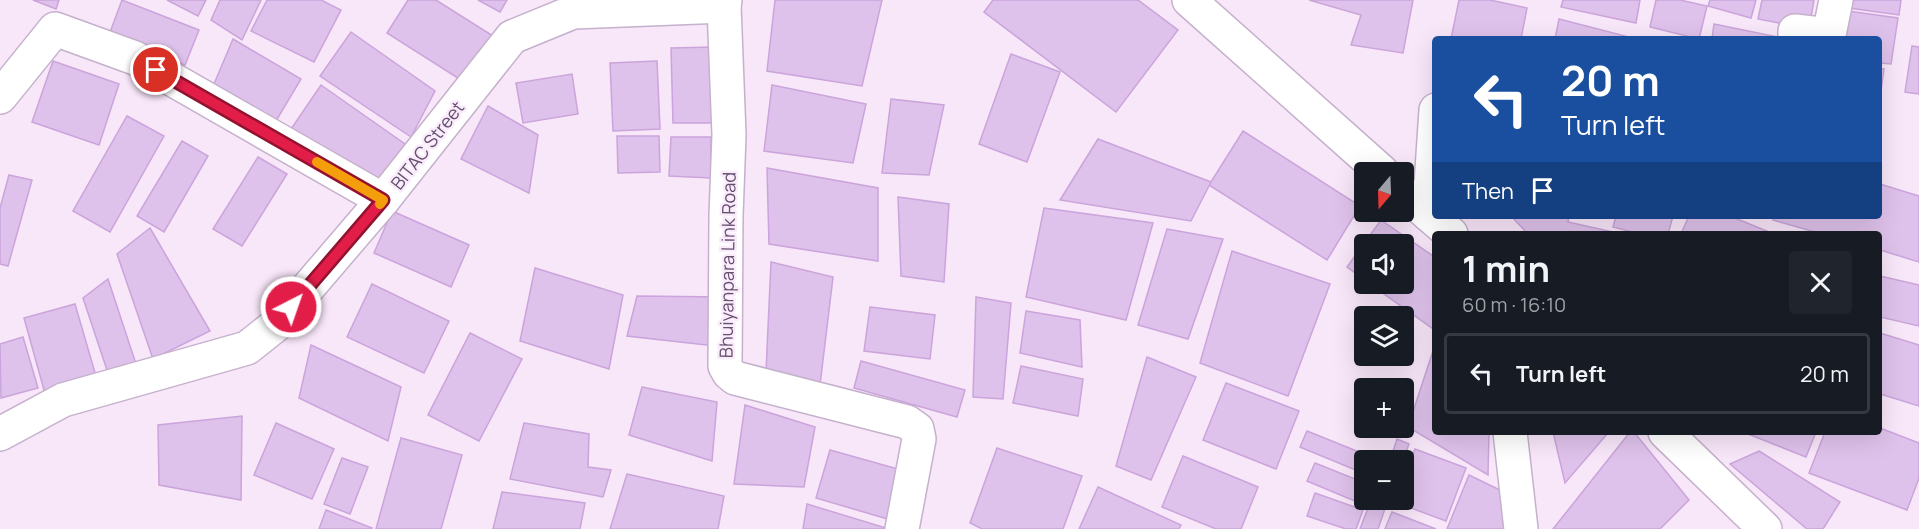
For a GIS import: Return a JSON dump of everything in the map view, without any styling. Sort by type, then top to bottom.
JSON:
[{"type":"street","points":[[1189,0],[1371,162]]},
{"type":"street","points":[[1795,36],[1795,31],[1830,35],[1836,0]]},
{"type":"street","name":"BITAC Street","points":[[0,434],[63,400],[247,348],[276,325],[383,200],[512,37],[566,6],[724,3]]},
{"type":"street","name":"Bhuiyanpara Link Road","points":[[724,3],[729,135],[725,366],[735,378],[907,422],[917,429],[919,439],[902,529]]},
{"type":"street","points":[[0,97],[55,29],[135,58],[383,200]]},
{"type":"street","points":[[1414,201],[1432,217]]},
{"type":"street","points":[[1510,435],[1521,529]]},
{"type":"street","points":[[1668,435],[1765,529]]},
{"type":"building","points":[[33,0],[59,0],[56,9]]},
{"type":"building","points":[[122,0],[199,30],[185,65],[109,35]]},
{"type":"building","points":[[167,0],[206,0],[198,16]]},
{"type":"building","points":[[220,0],[261,0],[242,40],[211,20]]},
{"type":"building","points":[[267,0],[321,0],[341,10],[314,62],[251,31]]},
{"type":"building","points":[[408,0],[436,0],[493,36],[464,82],[387,33]]},
{"type":"building","points":[[478,0],[507,0],[500,12]]},
{"type":"building","points":[[775,0],[882,0],[862,86],[767,71]]},
{"type":"building","points":[[993,0],[1138,0],[1178,30],[1116,112],[984,12]]},
{"type":"building","points":[[1309,0],[1413,0],[1403,53],[1351,45],[1361,15]]},
{"type":"building","points":[[1459,0],[1490,0],[1527,8],[1522,36],[1452,36]]},
{"type":"building","points":[[1563,0],[1640,0],[1636,23],[1561,7]]},
{"type":"building","points":[[1656,0],[1680,0],[1707,6],[1700,36],[1687,36],[1650,27]]},
{"type":"building","points":[[1710,0],[1756,0],[1751,18],[1708,6]]},
{"type":"building","points":[[1762,0],[1814,0],[1809,29],[1758,19]]},
{"type":"building","points":[[1850,0],[1901,0],[1899,15],[1849,8]]},
{"type":"building","points":[[1848,11],[1898,18],[1891,64],[1882,63],[1882,36],[1844,36]]},
{"type":"building","points":[[1559,19],[1625,36],[1556,36]]},
{"type":"building","points":[[1714,24],[1773,36],[1712,36]]},
{"type":"building","points":[[351,32],[435,91],[411,137],[320,76]]},
{"type":"building","points":[[233,39],[301,79],[276,121],[211,91]]},
{"type":"building","points":[[1912,46],[1919,47],[1919,94],[1905,92]]},
{"type":"building","points":[[715,47],[716,123],[673,123],[671,48]]},
{"type":"building","points":[[1011,54],[1060,72],[1027,162],[979,144]]},
{"type":"building","points":[[53,61],[119,84],[99,145],[32,122]]},
{"type":"building","points":[[657,61],[660,129],[613,131],[610,63]]},
{"type":"building","points":[[572,74],[578,114],[523,123],[516,83]]},
{"type":"building","points":[[321,85],[405,144],[381,190],[291,129]]},
{"type":"building","points":[[772,85],[866,104],[853,163],[764,151]]},
{"type":"building","points":[[891,99],[944,105],[929,175],[882,173]]},
{"type":"building","points":[[488,106],[538,135],[529,193],[461,159]]},
{"type":"building","points":[[127,116],[164,136],[110,232],[73,211]]},
{"type":"building","points":[[1243,131],[1354,202],[1354,216],[1327,260],[1209,185]]},
{"type":"building","points":[[617,136],[659,136],[660,172],[618,173]]},
{"type":"building","points":[[671,137],[711,137],[711,178],[669,176]]},
{"type":"building","points":[[1098,139],[1211,182],[1191,221],[1060,200]]},
{"type":"building","points":[[182,141],[208,156],[164,232],[137,216]]},
{"type":"building","points":[[258,157],[287,174],[242,246],[213,229]]},
{"type":"building","points":[[767,168],[878,188],[878,261],[769,244]]},
{"type":"building","points":[[9,175],[32,180],[8,266],[0,264],[0,208]]},
{"type":"building","points":[[1882,185],[1919,196],[1919,262],[1882,251],[1882,231],[1812,231],[1773,220],[1882,219]]},
{"type":"building","points":[[898,197],[949,204],[944,282],[901,276]]},
{"type":"building","points":[[1044,208],[1153,223],[1126,320],[1026,297]]},
{"type":"building","points":[[392,211],[469,245],[451,287],[374,253]]},
{"type":"building","points":[[1514,219],[1568,219],[1568,222],[1608,231],[1525,231]]},
{"type":"building","points":[[1615,219],[1672,219],[1669,231],[1628,231],[1613,227]]},
{"type":"building","points":[[1688,219],[1737,219],[1767,231],[1682,231]]},
{"type":"building","points":[[1380,222],[1384,222],[1401,234],[1371,234]]},
{"type":"building","points":[[150,228],[210,331],[153,359],[117,254]]},
{"type":"building","points":[[1167,229],[1223,239],[1188,339],[1138,325]]},
{"type":"building","points":[[1414,243],[1432,255],[1432,328],[1414,315],[1414,306],[1401,306],[1384,294],[1414,294]]},
{"type":"building","points":[[1232,251],[1330,284],[1288,396],[1200,363]]},
{"type":"building","points":[[1354,257],[1354,272],[1347,267]]},
{"type":"building","points":[[771,262],[833,277],[820,385],[766,372]]},
{"type":"building","points":[[535,268],[623,295],[609,369],[520,341]]},
{"type":"building","points":[[1882,276],[1919,285],[1919,326],[1882,317]]},
{"type":"building","points":[[108,279],[136,364],[108,373],[83,298]]},
{"type":"building","points":[[372,284],[449,321],[424,373],[347,337]]},
{"type":"building","points":[[637,296],[724,297],[715,346],[627,336]]},
{"type":"building","points":[[976,297],[1011,303],[1003,399],[973,397]]},
{"type":"building","points":[[75,304],[98,383],[46,397],[24,318]]},
{"type":"building","points":[[870,307],[935,315],[930,359],[864,351]]},
{"type":"building","points":[[1026,311],[1080,320],[1082,367],[1020,353]]},
{"type":"building","points":[[470,333],[522,359],[479,441],[428,415]]},
{"type":"building","points":[[1882,334],[1919,345],[1919,406],[1882,395]]},
{"type":"building","points":[[23,337],[38,388],[1,398],[0,344]]},
{"type":"building","points":[[311,345],[401,387],[388,441],[299,398]]},
{"type":"building","points":[[1432,354],[1432,435],[1489,435],[1488,475],[1414,431],[1414,409]]},
{"type":"building","points":[[1147,357],[1196,377],[1151,480],[1116,466]]},
{"type":"building","points":[[861,361],[965,390],[957,417],[854,388]]},
{"type":"building","points":[[1021,366],[1083,379],[1078,416],[1013,403]]},
{"type":"building","points":[[1226,383],[1299,411],[1276,469],[1203,440]]},
{"type":"building","points":[[642,387],[717,402],[712,461],[629,435]]},
{"type":"building","points":[[745,405],[815,427],[804,487],[734,484]]},
{"type":"building","points":[[242,416],[241,500],[159,485],[158,425]]},
{"type":"building","points":[[276,423],[334,449],[312,499],[254,475]]},
{"type":"building","points":[[524,423],[589,434],[588,467],[611,470],[603,497],[510,479]]},
{"type":"building","points":[[1882,429],[1919,443],[1919,478],[1907,510],[1809,473],[1824,435],[1882,435]]},
{"type":"building","points":[[1307,431],[1354,450],[1354,469],[1300,447]]},
{"type":"building","points":[[1554,435],[1606,435],[1565,483]]},
{"type":"building","points":[[1628,435],[1636,435],[1689,500],[1660,529],[1553,529]]},
{"type":"building","points":[[1751,435],[1815,435],[1806,457]]},
{"type":"building","points":[[401,438],[462,455],[441,529],[376,529]]},
{"type":"building","points":[[1397,439],[1409,444],[1407,450],[1393,450]]},
{"type":"building","points":[[997,448],[1082,476],[1063,529],[982,529],[970,523]]},
{"type":"building","points":[[1415,449],[1466,468],[1446,521],[1414,509]]},
{"type":"building","points":[[830,450],[905,471],[891,520],[816,498]]},
{"type":"building","points":[[1759,451],[1840,502],[1823,529],[1807,529],[1730,464]]},
{"type":"building","points":[[1183,456],[1258,487],[1241,529],[1216,529],[1162,507]]},
{"type":"building","points":[[342,458],[368,467],[350,514],[324,504]]},
{"type":"building","points":[[1315,463],[1354,479],[1354,501],[1307,481]]},
{"type":"building","points":[[627,474],[724,496],[718,529],[610,529]]},
{"type":"building","points":[[1469,475],[1504,492],[1510,529],[1447,529]]},
{"type":"building","points":[[1098,487],[1181,525],[1179,529],[1079,529]]},
{"type":"building","points":[[502,492],[585,503],[580,529],[493,529]]},
{"type":"building","points":[[1315,493],[1354,507],[1354,510],[1363,510],[1356,529],[1346,529],[1307,516]]},
{"type":"building","points":[[807,504],[889,529],[803,529]]},
{"type":"building","points":[[326,510],[372,528],[319,529]]},
{"type":"building","points":[[1367,510],[1385,510],[1378,529],[1360,529]]},
{"type":"building","points":[[1392,512],[1436,529],[1385,529]]},
{"type":"slow traffic","points":[[317,162],[383,200],[380,204]]},
{"type":"route","points":[[156,70],[383,200],[291,307]]}]
